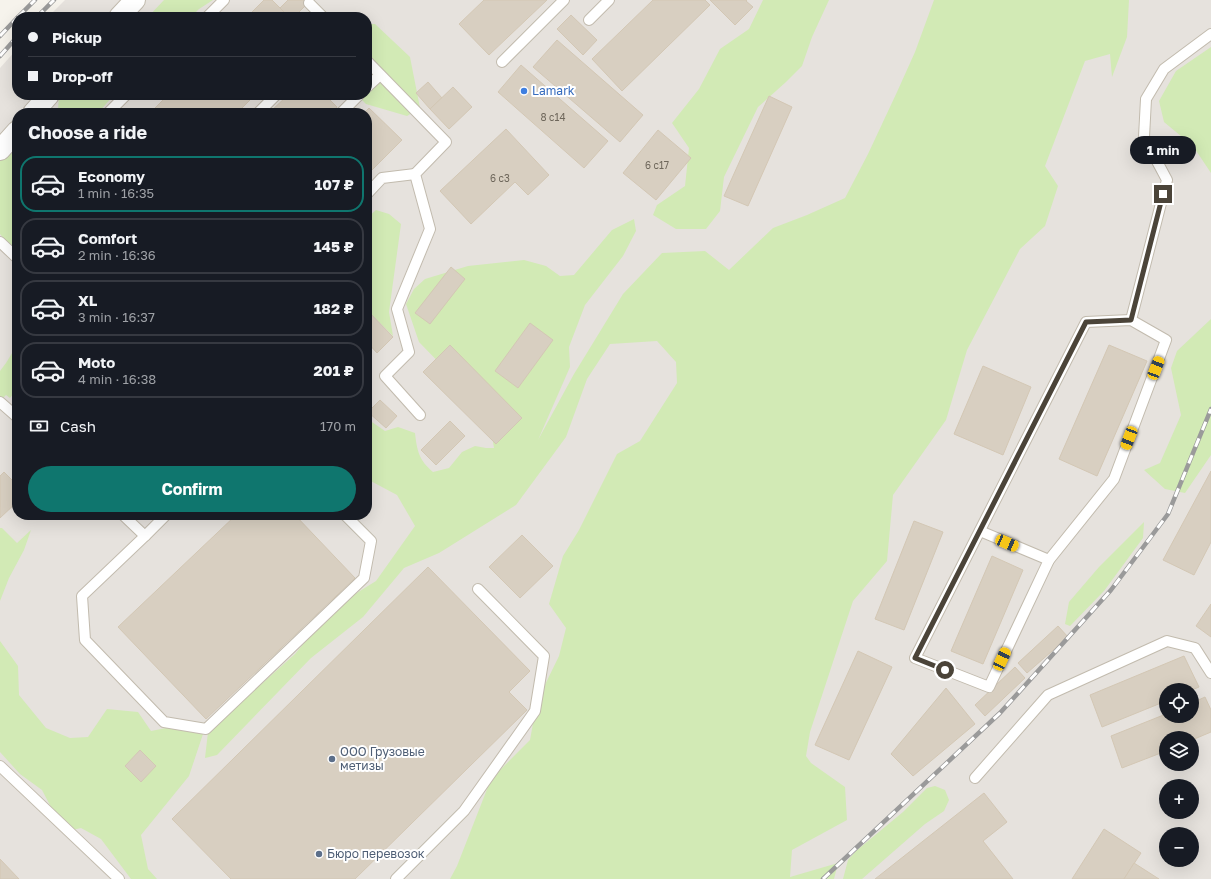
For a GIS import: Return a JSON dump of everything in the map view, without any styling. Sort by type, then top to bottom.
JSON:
[{"type":"street","points":[[124,12],[135,0]]},
{"type":"street","points":[[37,108],[45,100]]},
{"type":"street","points":[[0,150],[12,137]]},
{"type":"lane","points":[[212,12],[224,0]]},
{"type":"lane","points":[[502,62],[564,0]]},
{"type":"lane","points":[[589,20],[609,0]]},
{"type":"lane","points":[[309,2],[318,12]]},
{"type":"lane","points":[[1131,320],[1167,180],[1144,137],[1146,99],[1164,69],[1211,34]]},
{"type":"lane","points":[[372,66],[446,142],[415,174],[382,178],[372,189]]},
{"type":"lane","points":[[372,82],[380,75]]},
{"type":"lane","points":[[113,108],[121,100]]},
{"type":"lane","points":[[263,108],[271,100]]},
{"type":"lane","points":[[346,108],[354,100]]},
{"type":"lane","points":[[415,174],[430,229],[397,309],[409,352],[385,376],[420,415]]},
{"type":"lane","points":[[0,242],[12,253]]},
{"type":"lane","points":[[1131,320],[1166,340],[1114,479],[1049,560],[989,687],[915,658],[1086,322],[1131,320]]},
{"type":"lane","points":[[0,402],[12,413]]},
{"type":"lane","points":[[128,520],[145,536]]},
{"type":"lane","points":[[161,520],[82,596],[85,640],[164,722],[206,729],[364,578],[370,541],[350,520]]},
{"type":"lane","points":[[980,531],[1049,560]]},
{"type":"lane","points":[[396,879],[464,811],[535,711],[544,656],[478,589]]},
{"type":"lane","points":[[975,778],[1048,695],[1167,641],[1194,648],[1211,672]]},
{"type":"lane","points":[[0,766],[120,879]]},
{"type":"shaded area","points":[[65,0],[1211,0],[1211,879],[0,879],[0,68],[12,55],[12,100],[372,100],[372,12],[53,12]]},
{"type":"green space","points":[[164,0],[213,0],[196,12],[153,12]]},
{"type":"green space","points":[[763,0],[829,0],[812,37],[802,66],[758,107],[724,177],[720,211],[706,229],[676,229],[653,215],[657,205],[685,186],[689,148],[672,123],[699,89],[720,49],[749,29]]},
{"type":"green space","points":[[934,0],[1129,0],[1127,37],[1112,77],[1110,54],[1085,61],[1045,166],[1058,186],[1045,226],[1020,249],[967,350],[946,420],[893,495],[887,561],[853,601],[810,732],[806,756],[811,763],[845,787],[847,820],[792,850],[790,877],[838,863],[834,879],[450,879],[457,866],[491,779],[530,740],[537,701],[559,656],[566,628],[549,604],[563,556],[579,530],[617,454],[640,441],[677,383],[676,362],[657,341],[610,344],[587,379],[566,437],[516,505],[439,553],[404,568],[363,617],[311,658],[217,755],[205,758],[208,732],[295,654],[334,607],[376,581],[415,526],[397,495],[372,482],[372,422],[385,431],[398,427],[415,433],[420,455],[428,468],[433,472],[449,468],[462,452],[475,446],[494,448],[486,399],[453,377],[419,342],[406,304],[414,289],[425,279],[468,266],[524,260],[546,266],[560,276],[574,275],[612,230],[634,219],[636,231],[623,256],[585,305],[569,347],[570,367],[538,440],[574,374],[623,294],[662,253],[705,251],[729,270],[773,228],[845,198],[868,154],[915,52]]},
{"type":"green space","points":[[372,24],[375,24],[410,57],[420,108],[407,116],[366,104],[362,100],[372,100]]},
{"type":"green space","points":[[1211,47],[1211,173],[1193,146],[1164,122],[1159,101],[1176,71]]},
{"type":"green space","points":[[59,100],[110,100],[102,108],[58,108]]},
{"type":"green space","points":[[12,153],[12,247],[10,247],[0,234],[0,161]]},
{"type":"green space","points":[[376,210],[389,214],[401,224],[389,312],[393,336],[372,315],[372,214]]},
{"type":"green space","points":[[1211,319],[1211,455],[1185,493],[1165,489],[1144,470],[1160,463],[1181,415],[1171,368],[1177,351]]},
{"type":"green space","points":[[12,353],[12,395],[10,398],[6,395],[1,400],[0,371]]},
{"type":"green space","points":[[1144,522],[1143,538],[1104,591],[1070,626],[1065,624],[1069,602],[1099,567]]},
{"type":"green space","points":[[0,528],[2,528],[17,543],[31,530],[24,550],[9,578],[0,601]]},
{"type":"green space","points":[[0,641],[18,666],[19,695],[46,728],[70,738],[88,737],[107,709],[138,712],[151,731],[171,727],[203,734],[189,776],[141,835],[148,869],[157,879],[131,879],[101,839],[81,828],[64,832],[42,790],[20,774],[0,752]]},
{"type":"green space","points":[[935,786],[945,790],[949,800],[944,811],[925,824],[862,879],[843,879],[848,860],[856,851],[903,812],[927,788]]},
{"type":"building","points":[[264,0],[272,0],[284,12],[252,12]]},
{"type":"building","points":[[288,0],[311,0],[299,12],[284,12],[280,8]]},
{"type":"building","points":[[484,0],[547,0],[489,55],[459,24]]},
{"type":"building","points":[[653,0],[705,0],[710,5],[622,91],[592,59]]},
{"type":"building","points":[[710,0],[747,0],[746,1],[753,7],[735,25]]},
{"type":"building","points":[[571,15],[597,40],[583,55],[557,29]]},
{"type":"building","points":[[557,40],[643,115],[620,142],[533,67]]},
{"type":"building","points":[[521,65],[608,141],[584,168],[498,92]]},
{"type":"building","points":[[428,82],[442,98],[430,109],[416,93]]},
{"type":"building","points":[[453,87],[472,107],[449,129],[430,109]]},
{"type":"building","points":[[769,96],[792,107],[748,206],[724,196]]},
{"type":"building","points":[[163,100],[250,100],[242,108],[155,108]]},
{"type":"building","points":[[283,100],[330,100],[337,107],[336,108],[274,108]]},
{"type":"building","points":[[372,111],[402,140],[372,170]]},
{"type":"building","points":[[506,129],[549,175],[528,195],[515,182],[471,224],[440,191]]},
{"type":"building","points":[[658,130],[691,158],[656,200],[623,173]]},
{"type":"building","points":[[451,267],[465,279],[430,324],[415,313]]},
{"type":"building","points":[[372,315],[393,337],[377,353],[372,348]]},
{"type":"building","points":[[530,323],[553,340],[518,388],[495,371]]},
{"type":"building","points":[[450,345],[522,418],[496,444],[423,372]]},
{"type":"building","points":[[1109,345],[1147,361],[1097,476],[1059,459]]},
{"type":"building","points":[[983,366],[1031,387],[1003,455],[954,434]]},
{"type":"building","points":[[380,400],[397,416],[386,428],[372,416],[372,408]]},
{"type":"building","points":[[450,421],[465,436],[436,465],[421,450]]},
{"type":"building","points":[[1211,471],[1211,542],[1194,575],[1163,560]]},
{"type":"building","points":[[4,472],[12,480],[12,507],[0,518],[0,476]]},
{"type":"building","points":[[231,520],[300,520],[355,578],[206,719],[118,627]]},
{"type":"building","points":[[914,521],[943,532],[904,630],[875,619]]},
{"type":"building","points":[[522,535],[553,566],[520,598],[489,567]]},
{"type":"building","points":[[992,556],[1023,570],[983,664],[951,651]]},
{"type":"building","points":[[428,567],[530,671],[509,692],[527,710],[355,879],[231,879],[172,819]]},
{"type":"building","points":[[1211,604],[1211,637],[1196,626]]},
{"type":"building","points":[[1058,626],[1068,637],[1027,673],[1018,663]]},
{"type":"building","points":[[858,651],[892,667],[849,760],[815,745]]},
{"type":"building","points":[[1184,656],[1197,683],[1159,683],[1159,704],[1102,727],[1090,695]]},
{"type":"building","points":[[1015,667],[1025,678],[985,716],[975,705]]},
{"type":"building","points":[[946,688],[975,724],[913,776],[891,754]]},
{"type":"building","points":[[1205,697],[1211,710],[1211,732],[1199,737],[1199,731],[1159,731],[1159,754],[1122,768],[1111,736],[1159,717],[1159,723],[1199,723],[1199,700]]},
{"type":"building","points":[[140,750],[156,766],[141,782],[125,766]]},
{"type":"building","points":[[984,793],[1007,822],[983,841],[1013,879],[875,879]]},
{"type":"building","points":[[1104,829],[1141,853],[1124,879],[1072,879]]},
{"type":"building","points":[[0,859],[19,879],[0,879]]},
{"type":"building","points":[[1134,863],[1159,879],[1124,879]]},
{"type":"railway","points":[[23,12],[35,0]]},
{"type":"railway","points":[[42,12],[54,0]]},
{"type":"railway","points":[[0,36],[12,23]]},
{"type":"railway","points":[[0,56],[12,43]]},
{"type":"railway","points":[[823,879],[1000,713],[1111,590],[1168,514],[1211,409]]},
{"type":"place","name":"Lamark","points":[[524,91]]},
{"type":"place","name":"ООО Грузовые метизы","points":[[332,759]]},
{"type":"place","name":"Бюро перевозок","points":[[319,854]]},
{"type":"route","points":[[945,670],[915,658],[1086,322],[1131,320],[1163,194]]}]
